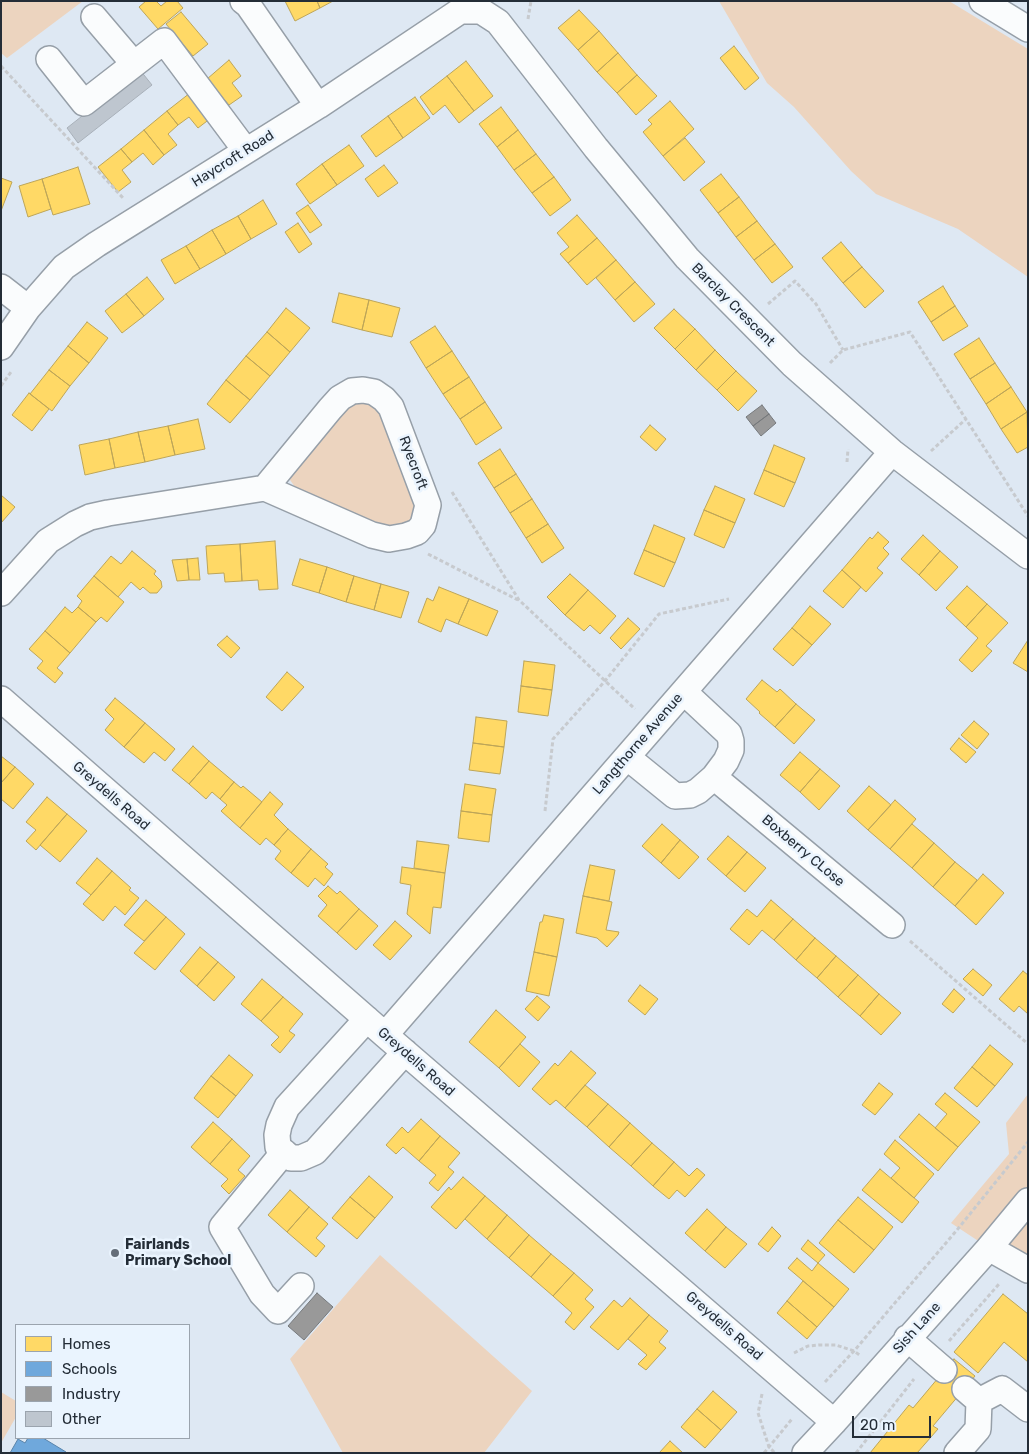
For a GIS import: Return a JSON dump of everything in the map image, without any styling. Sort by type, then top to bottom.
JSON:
[{"type":"street","points":[[244,1],[318,106]]},
{"type":"street","points":[[982,1],[1028,29]]},
{"type":"street","name":"Haycroft Road","points":[[1,347],[28,308],[64,268],[97,244],[318,106],[460,11],[483,6]]},
{"type":"street","name":"Barclay Crescent","points":[[483,6],[498,22],[596,148],[687,258],[750,322],[792,364],[892,452],[1028,556]]},
{"type":"street","points":[[94,17],[134,64]]},
{"type":"street","points":[[49,59],[84,102],[164,41],[246,150]]},
{"type":"street","points":[[1,287],[28,308]]},
{"type":"street","name":"Ryecroft","points":[[265,488],[340,398],[352,391],[374,392],[391,407],[416,469],[428,506],[423,525],[417,532]]},
{"type":"street","name":"Langthorne Avenue","points":[[284,1152],[278,1147],[277,1135],[287,1107],[376,1027],[627,757],[892,452]]},
{"type":"street","points":[[1,593],[34,554],[48,541],[67,528],[90,517],[265,488],[372,535],[389,539],[417,532]]},
{"type":"street","points":[[627,757],[675,796],[690,795],[698,791],[714,777],[726,761],[731,750],[729,734],[684,692]]},
{"type":"street","name":"Greydells Road","points":[[1,699],[376,1027],[834,1422]]},
{"type":"street","name":"Boxberry CLose","points":[[714,777],[892,924]]},
{"type":"street","points":[[301,1286],[278,1311],[262,1294],[222,1227],[284,1152],[291,1158],[301,1158],[316,1152],[405,1052]]},
{"type":"street","name":"Sish Lane","points":[[805,1453],[989,1248],[1028,1201]]},
{"type":"street","points":[[989,1248],[1028,1270]]},
{"type":"street","points":[[907,1338],[944,1370]]},
{"type":"street","points":[[957,1453],[978,1429],[972,1395],[1002,1389],[1028,1409]]},
{"type":"path","points":[[527,25],[531,1]]},
{"type":"path","points":[[1,66],[140,217]]},
{"type":"path","points":[[750,322],[796,281],[816,304],[843,350]]},
{"type":"path","points":[[1,386],[12,370]]},
{"type":"path","points":[[914,470],[926,455],[966,419]]},
{"type":"path","points":[[416,469],[443,477],[519,600],[654,726]]},
{"type":"path","points":[[417,532],[424,552],[519,600]]},
{"type":"path","points":[[544,817],[553,739],[605,681],[659,614],[772,589]]},
{"type":"path","points":[[892,924],[1028,1044]]},
{"type":"path","points":[[764,1453],[957,1230],[1028,1142]]},
{"type":"shaded area","points":[[1,1],[83,1],[7,58],[1,53]]},
{"type":"shaded area","points":[[719,1],[949,1],[1028,49],[1028,277],[958,229],[876,194],[851,171],[794,107],[767,83]]},
{"type":"shaded area","points":[[365,401],[380,412],[417,501],[411,523],[387,529],[318,501],[295,487],[290,480],[290,475],[347,405]]},
{"type":"shaded area","points":[[1028,1094],[1028,1269],[989,1248],[951,1223],[1009,1154],[1006,1123]]},
{"type":"shaded area","points":[[380,1255],[532,1391],[484,1453],[343,1453],[290,1359]]},
{"type":"shaded area","points":[[1,1392],[15,1400],[15,1419],[1,1443]]},
{"type":"building: Homes","points":[[146,1],[156,1],[161,6],[167,1],[177,1],[183,8],[158,29],[139,7]]},
{"type":"building: Homes","points":[[285,1],[317,1],[320,8],[295,21]]},
{"type":"building: Homes","points":[[317,1],[333,1],[320,8]]},
{"type":"building: Homes","points":[[579,10],[599,31],[578,50],[558,28]]},
{"type":"building: Homes","points":[[181,12],[208,44],[193,56],[166,24]]},
{"type":"building: Homes","points":[[599,31],[618,53],[597,72],[578,50]]},
{"type":"building: Homes","points":[[734,46],[759,78],[745,90],[720,58]]},
{"type":"building: Homes","points":[[618,53],[637,75],[617,93],[597,72]]},
{"type":"building: Homes","points":[[229,60],[241,76],[232,83],[242,96],[229,105],[207,79]]},
{"type":"building: Homes","points":[[466,61],[493,96],[474,111],[447,76]]},
{"type":"building: Homes","points":[[637,75],[657,96],[636,115],[617,93]]},
{"type":"building: Homes","points":[[447,76],[474,111],[459,123],[445,105],[433,115],[420,97]]},
{"type":"building: Homes","points":[[190,93],[211,118],[198,128],[189,117],[178,125],[167,111]]},
{"type":"building: Homes","points":[[415,97],[430,118],[403,138],[388,116]]},
{"type":"building: Homes","points":[[670,101],[694,129],[663,156],[643,132],[652,124],[648,120]]},
{"type":"building: Homes","points":[[501,107],[518,130],[497,147],[479,124]]},
{"type":"building: Homes","points":[[167,111],[178,125],[168,134],[177,145],[164,155],[144,130]]},
{"type":"building: Homes","points":[[388,116],[403,138],[376,157],[361,136]]},
{"type":"building: Homes","points":[[144,130],[164,155],[153,165],[143,153],[132,162],[121,149]]},
{"type":"building: Homes","points":[[518,130],[536,154],[514,170],[497,147]]},
{"type":"building: Homes","points":[[685,138],[705,162],[684,181],[663,156]]},
{"type":"building: Homes","points":[[349,145],[364,166],[337,185],[322,164]]},
{"type":"building: Homes","points":[[121,149],[132,162],[122,170],[131,182],[118,192],[98,167]]},
{"type":"building: Homes","points":[[536,154],[554,177],[532,193],[514,170]]},
{"type":"building: Homes","points":[[322,164],[337,185],[310,204],[296,184]]},
{"type":"building: Homes","points":[[384,165],[398,183],[378,197],[365,179]]},
{"type":"building: Homes","points":[[78,167],[90,204],[53,215],[42,179]]},
{"type":"building: Homes","points":[[721,174],[739,197],[718,213],[700,190]]},
{"type":"building: Homes","points":[[554,177],[571,200],[550,216],[532,193]]},
{"type":"building: Homes","points":[[1,178],[12,182],[1,211]]},
{"type":"building: Homes","points":[[42,179],[51,209],[28,217],[19,186]]},
{"type":"building: Homes","points":[[739,197],[757,221],[736,237],[718,213]]},
{"type":"building: Homes","points":[[263,200],[277,224],[251,239],[238,216]]},
{"type":"building: Homes","points":[[308,205],[322,225],[310,233],[296,213]]},
{"type":"building: Homes","points":[[577,215],[597,238],[568,263],[560,254],[569,247],[557,233]]},
{"type":"building: Homes","points":[[238,216],[251,239],[226,254],[212,230]]},
{"type":"building: Homes","points":[[757,221],[775,244],[754,260],[736,237]]},
{"type":"building: Homes","points":[[298,223],[312,244],[299,253],[285,232]]},
{"type":"building: Homes","points":[[212,230],[226,254],[200,269],[186,246]]},
{"type":"building: Homes","points":[[597,238],[616,260],[587,285],[568,263]]},
{"type":"building: Homes","points":[[841,242],[862,267],[843,283],[822,258]]},
{"type":"building: Homes","points":[[775,244],[793,267],[772,283],[754,260]]},
{"type":"building: Homes","points":[[186,246],[200,269],[175,284],[161,260]]},
{"type":"building: Homes","points":[[616,260],[635,282],[615,300],[596,278]]},
{"type":"building: Homes","points":[[862,267],[884,291],[865,308],[843,283]]},
{"type":"building: Homes","points":[[147,277],[164,299],[144,316],[126,294]]},
{"type":"building: Homes","points":[[635,282],[655,304],[634,322],[615,300]]},
{"type":"building: Homes","points":[[943,286],[955,306],[931,322],[918,302]]},
{"type":"building: Homes","points":[[339,293],[369,300],[362,330],[332,322]]},
{"type":"building: Homes","points":[[126,294],[144,316],[122,333],[105,311]]},
{"type":"building: Homes","points":[[369,300],[400,308],[392,337],[362,330]]},
{"type":"building: Homes","points":[[955,306],[968,326],[943,341],[931,322]]},
{"type":"building: Homes","points":[[286,308],[310,328],[290,352],[267,332]]},
{"type":"building: Homes","points":[[674,309],[695,329],[675,349],[654,328]]},
{"type":"building: Homes","points":[[87,322],[108,338],[89,363],[68,346]]},
{"type":"building: Homes","points":[[435,326],[452,351],[426,368],[410,342]]},
{"type":"building: Homes","points":[[695,329],[715,350],[696,370],[675,349]]},
{"type":"building: Homes","points":[[267,332],[290,352],[270,376],[246,356]]},
{"type":"building: Homes","points":[[979,338],[995,363],[970,379],[954,354]]},
{"type":"building: Homes","points":[[68,346],[89,363],[70,386],[49,370]]},
{"type":"building: Homes","points":[[715,350],[736,371],[717,390],[696,370]]},
{"type":"building: Homes","points":[[452,351],[469,377],[443,394],[426,368]]},
{"type":"building: Homes","points":[[246,356],[270,376],[250,400],[226,380]]},
{"type":"building: Homes","points":[[995,363],[1011,387],[986,404],[970,379]]},
{"type":"building: Homes","points":[[49,370],[70,386],[52,411],[30,394]]},
{"type":"building: Homes","points":[[736,371],[757,391],[738,411],[717,390]]},
{"type":"building: Homes","points":[[469,377],[485,402],[460,419],[443,394]]},
{"type":"building: Homes","points":[[226,380],[250,400],[230,423],[207,404]]},
{"type":"building: Homes","points":[[1011,387],[1027,412],[1001,429],[986,404]]},
{"type":"building: Homes","points":[[29,393],[49,409],[32,431],[12,415]]},
{"type":"building: Homes","points":[[485,402],[502,428],[476,445],[460,419]]},
{"type":"building: Homes","points":[[1027,412],[1028,447],[1017,453],[1001,429]]},
{"type":"building: Homes","points":[[198,419],[205,449],[175,455],[168,426]]},
{"type":"building: Homes","points":[[650,425],[666,439],[656,451],[640,437]]},
{"type":"building: Homes","points":[[168,426],[175,455],[145,462],[138,432]]},
{"type":"building: Homes","points":[[138,432],[145,462],[115,468],[109,439]]},
{"type":"building: Homes","points":[[109,439],[115,468],[85,475],[79,445]]},
{"type":"building: Homes","points":[[774,445],[805,458],[795,483],[764,470]]},
{"type":"building: Homes","points":[[500,449],[516,474],[494,488],[478,463]]},
{"type":"building: Homes","points":[[764,470],[795,483],[784,507],[754,494]]},
{"type":"building: Homes","points":[[516,474],[532,499],[510,513],[494,488]]},
{"type":"building: Homes","points":[[715,486],[745,499],[735,523],[704,510]]},
{"type":"building: Homes","points":[[1,495],[15,507],[1,523]]},
{"type":"building: Homes","points":[[532,499],[548,524],[526,538],[510,513]]},
{"type":"building: Homes","points":[[704,510],[735,523],[724,548],[694,535]]},
{"type":"building: Homes","points":[[548,524],[564,548],[542,563],[526,538]]},
{"type":"building: Homes","points":[[654,525],[685,538],[675,563],[644,550]]},
{"type":"building: Homes","points":[[878,532],[889,542],[883,548],[889,554],[877,568],[883,573],[866,592],[842,570],[870,537],[872,539]]},
{"type":"building: Homes","points":[[923,535],[940,551],[919,575],[901,559]]},
{"type":"building: Homes","points":[[275,541],[278,589],[259,590],[258,580],[242,581],[240,544]]},
{"type":"building: Homes","points":[[240,544],[242,581],[225,582],[224,573],[208,574],[206,546]]},
{"type":"building: Homes","points":[[644,550],[675,563],[664,587],[634,574]]},
{"type":"building: Homes","points":[[132,551],[156,571],[154,574],[161,581],[162,587],[157,593],[150,593],[143,587],[140,590],[131,582],[118,597],[94,576],[111,556],[121,564]]},
{"type":"building: Homes","points":[[940,551],[958,567],[936,591],[919,575]]},
{"type":"building: Homes","points":[[198,558],[200,580],[189,580],[187,559]]},
{"type":"building: Homes","points":[[187,559],[189,580],[177,581],[172,560]]},
{"type":"building: Homes","points":[[300,559],[327,567],[319,593],[292,585]]},
{"type":"building: Homes","points":[[327,567],[354,576],[346,602],[319,593]]},
{"type":"building: Homes","points":[[842,570],[861,587],[843,608],[823,591]]},
{"type":"building: Homes","points":[[570,574],[588,590],[565,615],[547,597]]},
{"type":"building: Homes","points":[[94,576],[124,602],[107,622],[101,617],[96,622],[78,607],[82,601],[77,596]]},
{"type":"building: Homes","points":[[354,576],[381,584],[374,610],[346,602]]},
{"type":"building: Homes","points":[[381,584],[409,592],[401,618],[374,610]]},
{"type":"building: Homes","points":[[967,586],[987,604],[966,627],[946,608]]},
{"type":"building: Homes","points":[[439,587],[469,599],[458,624],[446,619],[441,632],[418,622],[427,598],[433,601]]},
{"type":"building: Homes","points":[[588,590],[616,616],[600,634],[590,625],[584,631],[565,615]]},
{"type":"building: Homes","points":[[469,599],[498,611],[487,636],[458,624]]},
{"type":"building: Homes","points":[[987,604],[1008,623],[986,646],[992,651],[972,672],[959,660],[978,638],[966,627]]},
{"type":"building: Homes","points":[[810,606],[831,624],[812,645],[792,628]]},
{"type":"building: Homes","points":[[65,607],[72,613],[78,607],[96,622],[70,653],[45,631]]},
{"type":"building: Homes","points":[[628,618],[640,629],[621,649],[610,638]]},
{"type":"building: Homes","points":[[792,628],[812,645],[793,666],[773,649]]},
{"type":"building: Homes","points":[[45,631],[70,653],[57,668],[63,673],[55,683],[37,668],[43,661],[29,649]]},
{"type":"building: Homes","points":[[227,636],[240,648],[231,658],[217,645]]},
{"type":"building: Homes","points":[[1028,640],[1028,672],[1013,663]]},
{"type":"building: Homes","points":[[524,661],[555,665],[552,690],[521,686]]},
{"type":"building: Homes","points":[[287,672],[304,687],[282,711],[266,697]]},
{"type":"building: Homes","points":[[762,680],[777,692],[780,689],[796,704],[775,727],[746,699]]},
{"type":"building: Homes","points":[[521,686],[552,690],[548,716],[518,712]]},
{"type":"building: Homes","points":[[115,698],[145,723],[124,747],[105,730],[114,719],[105,710]]},
{"type":"building: Homes","points":[[796,704],[815,720],[794,744],[775,727]]},
{"type":"building: Homes","points":[[476,717],[507,721],[504,747],[473,743]]},
{"type":"building: Homes","points":[[974,721],[989,734],[977,749],[961,735]]},
{"type":"building: Homes","points":[[145,723],[175,749],[165,761],[154,752],[144,763],[124,747]]},
{"type":"building: Homes","points":[[959,738],[976,752],[966,763],[950,749]]},
{"type":"building: Homes","points":[[473,743],[504,747],[500,774],[469,770]]},
{"type":"building: Homes","points":[[193,746],[209,761],[189,784],[172,770]]},
{"type":"building: Homes","points":[[800,752],[820,769],[800,792],[780,775]]},
{"type":"building: Homes","points":[[1,756],[15,767],[1,783]]},
{"type":"building: Homes","points":[[209,761],[234,782],[220,799],[212,792],[206,799],[189,784]]},
{"type":"building: Homes","points":[[15,767],[34,784],[13,809],[1,799],[1,783]]},
{"type":"building: Homes","points":[[820,769],[840,786],[819,810],[800,792]]},
{"type":"building: Homes","points":[[234,782],[241,788],[243,786],[262,802],[240,828],[221,811],[227,805],[220,799]]},
{"type":"building: Homes","points":[[465,784],[496,789],[492,815],[461,811]]},
{"type":"building: Homes","points":[[869,786],[891,805],[868,830],[847,811]]},
{"type":"building: Homes","points":[[270,792],[283,804],[274,815],[288,829],[274,845],[266,838],[260,845],[240,828]]},
{"type":"building: Homes","points":[[47,797],[67,814],[36,850],[26,841],[36,830],[26,822]]},
{"type":"building: Homes","points":[[895,800],[916,819],[890,849],[868,830]]},
{"type":"building: Homes","points":[[461,811],[492,815],[489,842],[458,838]]},
{"type":"building: Homes","points":[[67,814],[87,831],[60,862],[40,845]]},
{"type":"building: Homes","points":[[662,824],[680,840],[661,863],[642,846]]},
{"type":"building: Homes","points":[[912,824],[934,843],[912,868],[890,849]]},
{"type":"building: Homes","points":[[288,829],[311,849],[291,873],[275,859],[281,851],[274,845]]},
{"type":"building: Homes","points":[[728,836],[747,852],[726,876],[707,859]]},
{"type":"building: Homes","points":[[680,840],[699,857],[679,879],[661,863]]},
{"type":"building: Homes","points":[[417,841],[449,845],[445,873],[414,868]]},
{"type":"building: Homes","points":[[934,843],[955,862],[933,887],[912,868]]},
{"type":"building: Homes","points":[[311,849],[328,864],[325,867],[333,874],[324,886],[315,878],[308,887],[291,873]]},
{"type":"building: Homes","points":[[747,852],[766,868],[745,892],[726,876]]},
{"type":"building: Homes","points":[[97,858],[112,871],[91,895],[76,883]]},
{"type":"building: Homes","points":[[955,862],[977,880],[955,906],[933,887]]},
{"type":"building: Homes","points":[[590,865],[615,870],[609,901],[583,896]]},
{"type":"building: Homes","points":[[402,867],[445,873],[441,908],[433,907],[430,934],[407,914],[411,885],[400,883]]},
{"type":"building: Homes","points":[[112,871],[139,898],[125,915],[115,906],[103,921],[83,904]]},
{"type":"building: Homes","points":[[983,874],[1004,893],[976,925],[955,906]]},
{"type":"building: Homes","points":[[328,886],[337,894],[340,891],[359,909],[337,933],[318,916],[327,905],[318,896]]},
{"type":"building: Homes","points":[[583,896],[612,902],[606,930],[619,932],[607,947],[597,938],[576,933]]},
{"type":"building: Homes","points":[[146,900],[166,917],[144,941],[124,925]]},
{"type":"building: Homes","points":[[771,900],[793,919],[774,940],[762,930],[749,945],[730,929],[747,909],[757,917]]},
{"type":"building: Homes","points":[[359,909],[378,926],[356,950],[337,933]]},
{"type":"building: Homes","points":[[544,915],[564,919],[557,957],[534,952],[540,922],[542,922]]},
{"type":"building: Homes","points":[[166,917],[185,934],[155,970],[134,953]]},
{"type":"building: Homes","points":[[793,919],[815,938],[796,960],[774,940]]},
{"type":"building: Homes","points":[[395,921],[412,936],[390,960],[373,945]]},
{"type":"building: Homes","points":[[815,938],[836,956],[817,978],[796,960]]},
{"type":"building: Homes","points":[[200,947],[218,962],[197,986],[180,971]]},
{"type":"building: Homes","points":[[534,952],[557,957],[549,996],[526,991]]},
{"type":"building: Homes","points":[[836,956],[858,975],[838,997],[817,978]]},
{"type":"building: Homes","points":[[218,962],[235,977],[214,1001],[197,986]]},
{"type":"building: Homes","points":[[973,969],[992,985],[983,996],[963,979]]},
{"type":"building: Homes","points":[[1023,971],[1028,975],[1028,1014],[1019,1006],[1014,1012],[999,999]]},
{"type":"building: Homes","points":[[858,975],[879,994],[860,1016],[838,997]]},
{"type":"building: Homes","points":[[262,979],[283,997],[261,1021],[241,1004]]},
{"type":"building: Homes","points":[[640,985],[658,999],[645,1015],[628,1001]]},
{"type":"building: Homes","points":[[954,989],[965,999],[953,1013],[942,1004]]},
{"type":"building: Homes","points":[[879,994],[901,1013],[881,1035],[860,1016]]},
{"type":"building: Homes","points":[[537,996],[550,1007],[538,1021],[525,1009]]},
{"type":"building: Homes","points":[[283,997],[303,1014],[289,1031],[295,1035],[280,1053],[271,1045],[279,1037],[261,1021]]},
{"type":"building: Homes","points":[[496,1010],[526,1037],[499,1068],[469,1042]]},
{"type":"building: Homes","points":[[520,1044],[540,1062],[519,1087],[499,1068]]},
{"type":"building: Homes","points":[[990,1045],[1013,1064],[995,1086],[972,1067]]},
{"type":"building: Homes","points":[[571,1051],[596,1073],[565,1108],[556,1100],[550,1105],[532,1089],[555,1063],[558,1066]]},
{"type":"building: Homes","points":[[229,1055],[253,1075],[236,1096],[211,1076]]},
{"type":"building: Homes","points":[[972,1067],[995,1086],[977,1107],[954,1088]]},
{"type":"building: Homes","points":[[211,1076],[236,1096],[218,1118],[194,1098]]},
{"type":"building: Homes","points":[[879,1083],[893,1094],[875,1115],[862,1105]]},
{"type":"building: Homes","points":[[585,1085],[608,1104],[587,1127],[565,1108]]},
{"type":"building: Homes","points":[[945,1093],[980,1122],[958,1147],[935,1128],[947,1114],[935,1104]]},
{"type":"building: Homes","points":[[608,1104],[630,1123],[609,1147],[587,1127]]},
{"type":"building: Homes","points":[[919,1114],[958,1147],[938,1171],[899,1137]]},
{"type":"building: Homes","points":[[421,1119],[440,1136],[419,1161],[403,1147],[396,1154],[386,1145],[402,1127],[408,1133]]},
{"type":"building: Homes","points":[[213,1122],[232,1139],[210,1164],[191,1147]]},
{"type":"building: Homes","points":[[630,1123],[652,1143],[631,1166],[609,1147]]},
{"type":"building: Homes","points":[[440,1136],[460,1153],[448,1167],[454,1172],[438,1191],[429,1183],[436,1175],[419,1161]]},
{"type":"building: Homes","points":[[232,1139],[250,1156],[238,1170],[245,1176],[229,1194],[221,1186],[228,1179],[210,1164]]},
{"type":"building: Homes","points":[[895,1140],[934,1174],[914,1198],[891,1178],[900,1168],[884,1154]]},
{"type":"building: Homes","points":[[652,1143],[674,1162],[653,1186],[631,1166]]},
{"type":"building: Homes","points":[[674,1162],[689,1176],[697,1168],[705,1175],[685,1197],[677,1190],[669,1199],[653,1186]]},
{"type":"building: Homes","points":[[880,1169],[919,1202],[902,1223],[862,1190]]},
{"type":"building: Homes","points":[[369,1176],[393,1197],[375,1218],[350,1197]]},
{"type":"building: Homes","points":[[463,1177],[485,1196],[456,1229],[431,1207],[449,1187],[451,1190]]},
{"type":"building: Homes","points":[[290,1190],[309,1207],[287,1232],[268,1215]]},
{"type":"building: Homes","points":[[485,1196],[507,1215],[487,1239],[465,1219]]},
{"type":"building: Homes","points":[[350,1197],[375,1218],[357,1239],[332,1218]]},
{"type":"building: Homes","points":[[858,1197],[893,1227],[874,1250],[838,1220]]},
{"type":"building: Homes","points":[[309,1207],[328,1224],[316,1238],[325,1246],[316,1257],[287,1232]]},
{"type":"building: Homes","points":[[707,1209],[726,1227],[705,1251],[685,1233]]},
{"type":"building: Homes","points":[[507,1215],[529,1235],[509,1258],[487,1239]]},
{"type":"building: Homes","points":[[838,1220],[874,1250],[854,1273],[819,1243]]},
{"type":"building: Homes","points":[[726,1227],[747,1244],[725,1268],[705,1251]]},
{"type":"building: Homes","points":[[772,1227],[781,1236],[768,1252],[758,1244]]},
{"type":"building: Homes","points":[[529,1235],[551,1254],[531,1277],[509,1258]]},
{"type":"building: Homes","points":[[808,1240],[825,1255],[818,1263],[801,1249]]},
{"type":"building: Homes","points":[[551,1254],[574,1273],[553,1296],[531,1277]]},
{"type":"building: Homes","points":[[797,1258],[812,1271],[818,1263],[849,1289],[834,1307],[788,1268]]},
{"type":"building: Homes","points":[[574,1273],[593,1290],[585,1299],[594,1307],[574,1330],[565,1322],[572,1313],[553,1296]]},
{"type":"building: Homes","points":[[803,1281],[834,1307],[817,1327],[787,1301]]},
{"type":"building: Homes","points":[[1003,1294],[1028,1314],[1028,1362],[1004,1342],[978,1373],[954,1352]]},
{"type":"building: Homes","points":[[630,1298],[649,1315],[618,1350],[590,1327],[614,1300],[622,1307]]},
{"type":"building: Homes","points":[[787,1301],[817,1327],[807,1339],[777,1313]]},
{"type":"building: Homes","points":[[649,1315],[668,1331],[659,1342],[666,1348],[646,1370],[638,1364],[647,1355],[628,1339]]},
{"type":"building: Homes","points":[[954,1359],[975,1376],[933,1426],[938,1429],[917,1453],[870,1453],[909,1405],[913,1408]]},
{"type":"building: Homes","points":[[713,1391],[737,1412],[721,1430],[697,1409]]},
{"type":"building: Homes","points":[[697,1409],[721,1430],[705,1448],[681,1427]]},
{"type":"building: Homes","points":[[670,1441],[683,1453],[659,1453]]},
{"type":"building: Schools","points":[[18,1439],[25,1443],[27,1439],[45,1439],[66,1452],[10,1453]]},
{"type":"building: Industry","points":[[762,405],[769,414],[753,426],[746,417]]},
{"type":"building: Industry","points":[[769,414],[776,423],[761,436],[753,426]]},
{"type":"building: Industry","points":[[317,1293],[333,1307],[304,1340],[288,1326]]},
{"type":"building: Other","points":[[140,70],[152,85],[78,143],[67,128]]},
{"type":"place","name":"Fairlands Primary School","points":[[115,1253]]}]
